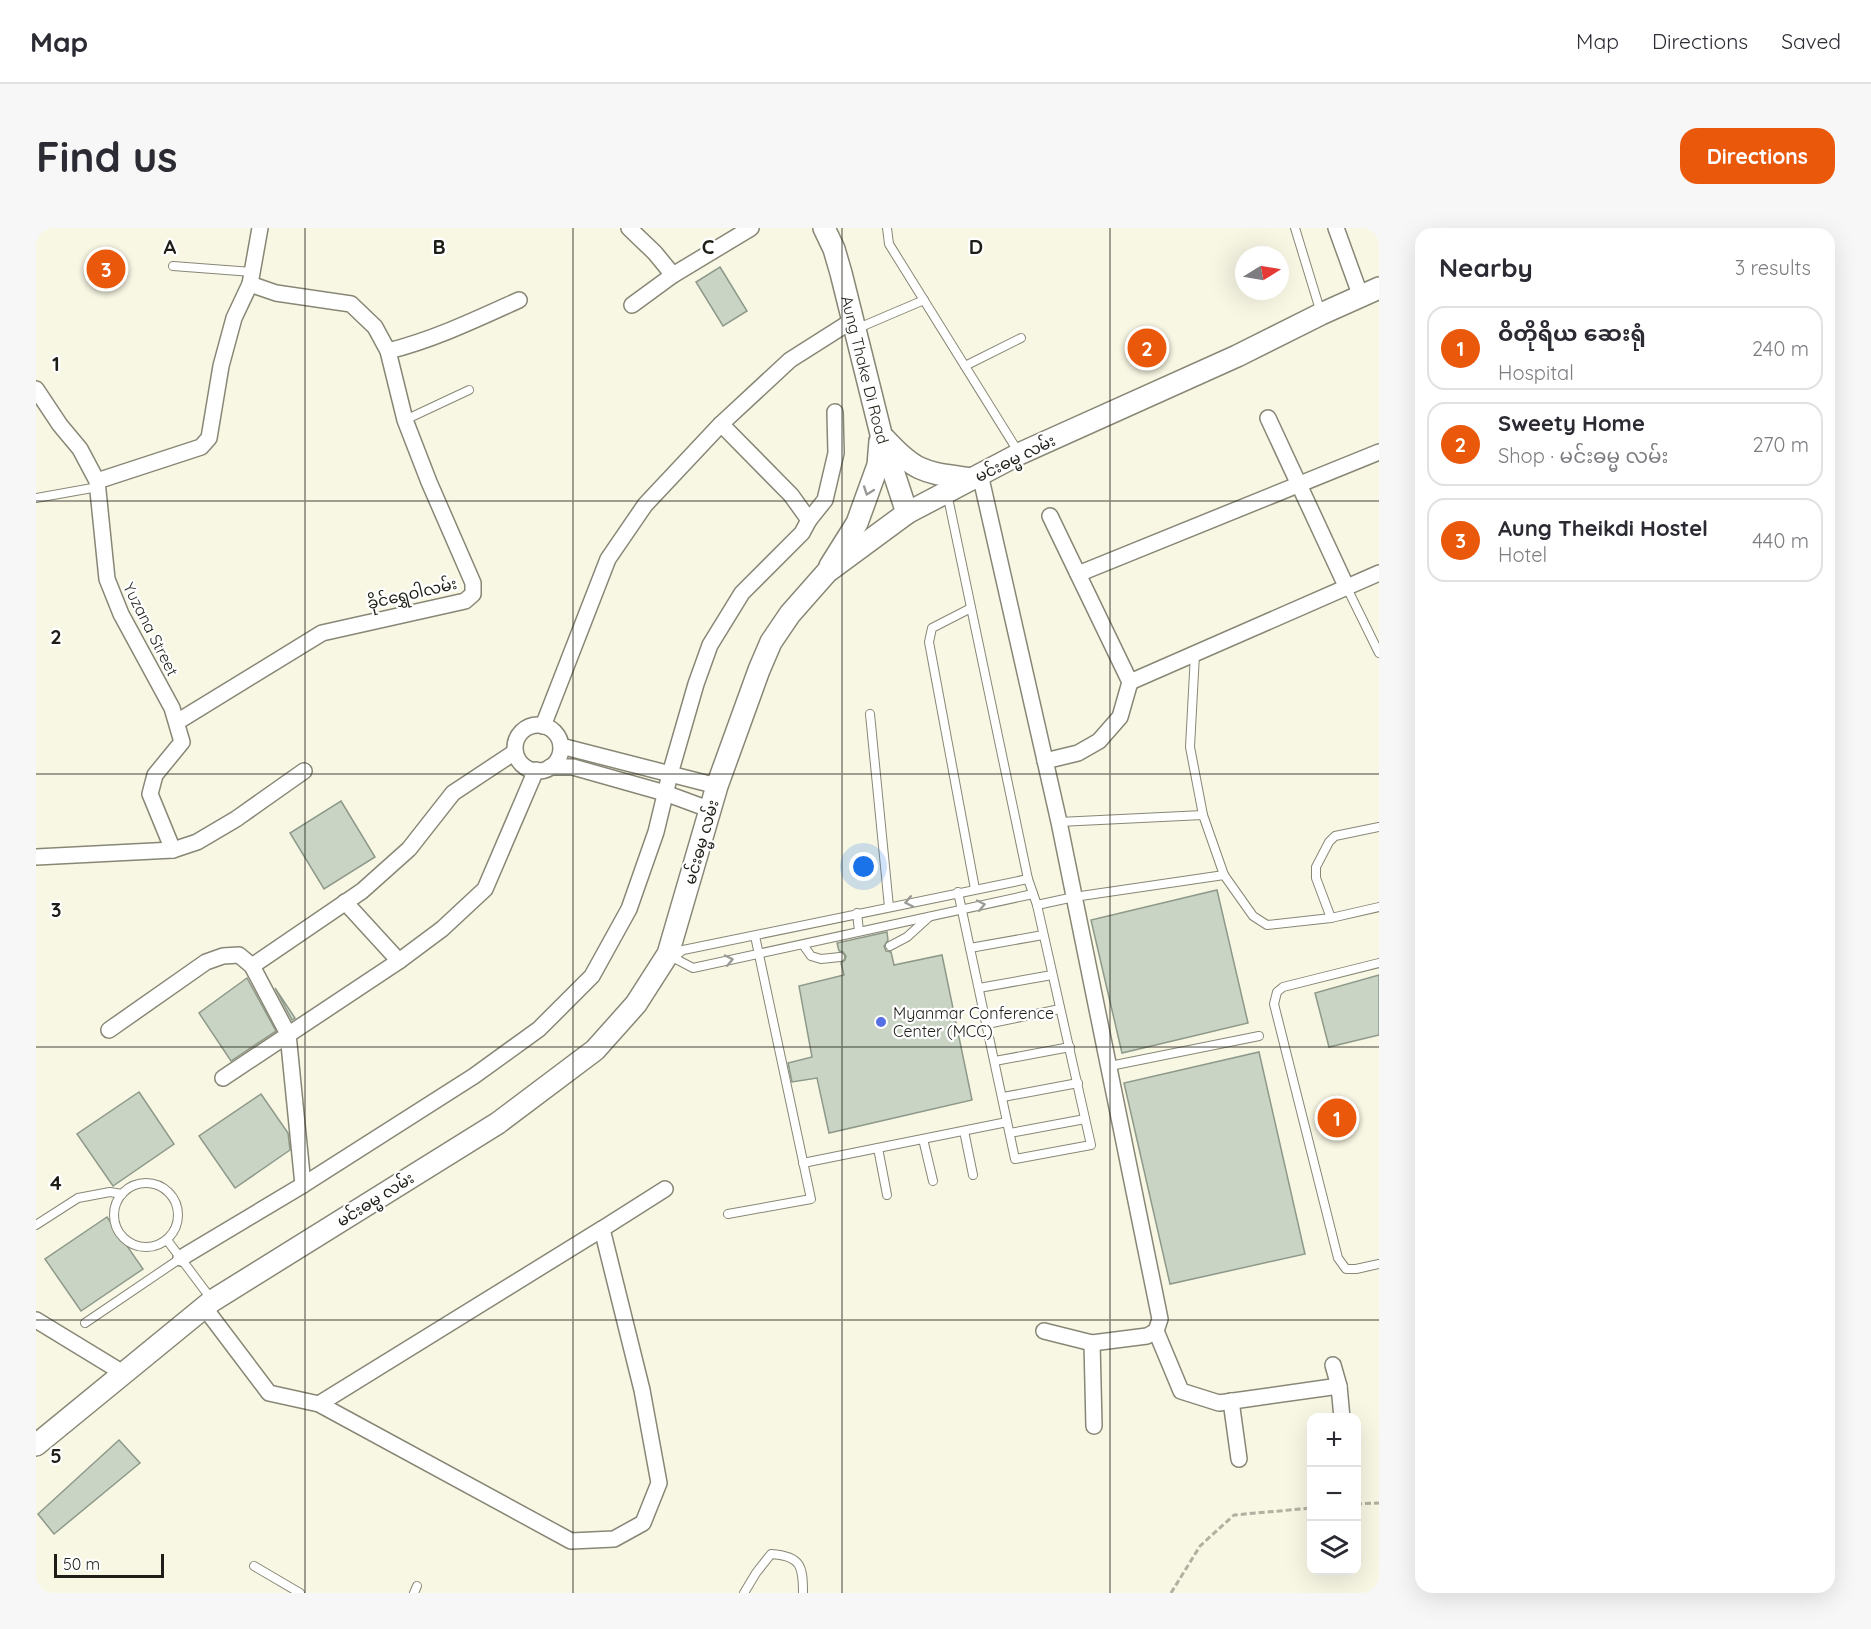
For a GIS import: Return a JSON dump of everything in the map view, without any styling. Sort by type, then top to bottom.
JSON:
[{"type":"main road","name":"Aung Thake Di Road","points":[[824,228],[834,249],[881,434],[907,513]]},
{"type":"main road","name":"မင်းဓမ္မ လမ်း","points":[[36,1445],[208,1304],[498,1123],[595,1050],[636,1004],[668,961],[668,954],[717,786],[740,719],[771,642],[790,614],[827,572],[907,513],[1020,454],[1226,361],[1370,292]]},
{"type":"main road","points":[[881,434],[900,455],[927,472],[976,477]]},
{"type":"main road","points":[[827,572],[856,523],[878,465],[881,434]]},
{"type":"street","points":[[97,484],[201,447],[209,438],[221,366],[234,318],[251,278],[260,228]]},
{"type":"street","points":[[629,228],[655,253],[673,275]]},
{"type":"street","points":[[632,305],[673,275],[751,228]]},
{"type":"street","points":[[1336,228],[1370,292]]},
{"type":"street","name":"ခိုင်ရွှေဝါလမ်း","points":[[177,722],[322,633],[465,601],[473,594],[473,583],[405,420],[388,351],[375,327],[351,304],[276,293],[251,278]]},
{"type":"street","points":[[388,351],[407,347],[519,300]]},
{"type":"street","points":[[543,726],[608,559],[645,505],[721,424],[790,360],[854,325]]},
{"type":"street","name":"Yuzana Street","points":[[36,389],[60,425],[80,449],[97,484],[107,579],[121,614],[172,708],[177,722]]},
{"type":"street","points":[[181,1258],[303,1185],[474,1076],[539,1029],[592,976],[629,909],[656,832],[670,774],[696,684],[710,645],[742,593],[802,533],[825,500],[837,453],[835,412]]},
{"type":"street","points":[[1268,418],[1347,588]]},
{"type":"street","points":[[721,424],[790,495],[809,520]]},
{"type":"street","points":[[1078,574],[1379,452]]},
{"type":"street","points":[[976,477],[1059,822],[1160,1319],[1156,1331],[1181,1391],[1219,1402],[1339,1386]]},
{"type":"street","points":[[1045,761],[1078,753],[1099,741],[1120,717],[1130,682],[1050,516]]},
{"type":"street","points":[[1130,682],[1379,573]]},
{"type":"street","points":[[173,850],[150,794],[155,775],[182,742],[177,722]]},
{"type":"street","points":[[223,1078],[399,961],[442,929],[485,889],[543,769],[556,762],[561,746],[555,733],[543,726],[536,725],[522,731],[517,737],[515,752],[518,760],[526,769],[543,769],[573,767],[665,793],[711,810]]},
{"type":"street","points":[[561,746],[717,786]]},
{"type":"street","points":[[252,966],[362,891],[409,849],[453,794],[515,752]]},
{"type":"street","points":[[36,857],[173,850],[197,843],[236,819],[304,771]]},
{"type":"street","points":[[345,902],[399,961]]},
{"type":"street","points":[[109,1030],[206,962],[223,956],[239,954],[252,966],[288,1034],[303,1185]]},
{"type":"street","points":[[319,1404],[665,1189]]},
{"type":"street","points":[[208,1304],[269,1394],[319,1404],[571,1541],[614,1539],[644,1523],[659,1484],[642,1390],[602,1229]]},
{"type":"street","points":[[36,1320],[123,1372]]},
{"type":"street","points":[[1044,1331],[1092,1343],[1147,1336],[1156,1331]]},
{"type":"street","points":[[1092,1343],[1094,1426]]},
{"type":"street","points":[[1334,1365],[1342,1413]]},
{"type":"street","points":[[1231,1401],[1239,1459]]},
{"type":"lane","points":[[887,228],[889,244],[1020,454]]},
{"type":"lane","points":[[1295,228],[1321,314]]},
{"type":"lane","points":[[174,266],[251,278]]},
{"type":"lane","points":[[854,325],[924,300]]},
{"type":"lane","points":[[965,366],[1022,338]]},
{"type":"lane","points":[[405,420],[469,390]]},
{"type":"lane","points":[[36,498],[97,484]]},
{"type":"lane","points":[[947,492],[1028,879],[1037,905],[1091,1146],[1015,1159],[958,892]]},
{"type":"lane","points":[[1347,588],[1379,653]]},
{"type":"lane","points":[[971,608],[932,628],[928,642],[975,889]]},
{"type":"lane","points":[[1195,654],[1190,747],[1203,815],[1224,875],[1253,916],[1267,925],[1331,918],[1379,907]]},
{"type":"lane","points":[[870,714],[889,907]]},
{"type":"lane","points":[[1059,822],[1203,815]]},
{"type":"lane","points":[[1331,918],[1316,878],[1316,867],[1329,842],[1335,836],[1379,827]]},
{"type":"lane","points":[[1037,905],[1074,897],[1224,875]]},
{"type":"lane","points":[[668,961],[683,950],[1028,879]]},
{"type":"lane","points":[[668,961],[693,968],[1033,894]]},
{"type":"lane","points":[[857,914],[860,931]]},
{"type":"lane","points":[[890,946],[907,937],[930,916]]},
{"type":"lane","points":[[970,948],[1043,935]]},
{"type":"lane","points":[[728,1214],[811,1198],[755,936]]},
{"type":"lane","points":[[804,945],[811,956],[821,959],[840,957]]},
{"type":"lane","points":[[1379,963],[1283,987],[1277,992],[1274,1004],[1338,1258],[1346,1269],[1379,1264]]},
{"type":"lane","points":[[979,988],[1052,975]]},
{"type":"lane","points":[[987,1024],[1060,1009]]},
{"type":"lane","points":[[1110,1066],[1258,1036]]},
{"type":"lane","points":[[995,1062],[1070,1047]]},
{"type":"lane","points":[[1003,1097],[1078,1083]]},
{"type":"lane","points":[[1010,1134],[1085,1119]]},
{"type":"lane","points":[[803,1163],[1007,1122]]},
{"type":"lane","points":[[964,1131],[973,1175]]},
{"type":"lane","points":[[923,1139],[933,1181]]},
{"type":"lane","points":[[878,1148],[887,1195]]},
{"type":"lane","points":[[144,1183],[152,1183],[167,1191],[176,1205],[178,1224],[173,1234],[167,1240],[145,1246],[125,1238],[120,1232],[115,1217],[117,1201],[122,1194],[135,1184],[144,1183]]},
{"type":"lane","points":[[36,1225],[78,1198],[110,1192],[122,1194]]},
{"type":"lane","points":[[167,1240],[181,1258],[208,1304]]},
{"type":"lane","points":[[85,1323],[181,1258]]},
{"type":"lane","points":[[744,1593],[771,1554],[784,1555],[800,1565],[803,1573],[803,1593]]},
{"type":"lane","points":[[254,1566],[300,1593]]},
{"type":"path","points":[[1361,1504],[1379,1503]]},
{"type":"path","points":[[1172,1593],[1200,1546],[1234,1515],[1307,1508]]},
{"type":"building","points":[[720,267],[747,311],[723,326],[696,282]]},
{"type":"building","points":[[341,801],[375,857],[324,889],[290,833]]},
{"type":"building","points":[[1217,890],[1248,1023],[1122,1053],[1091,920]]},
{"type":"building","name":"Myanmar Conference Center (MCC)","points":[[887,932],[888,940],[884,946],[886,951],[891,952],[894,965],[942,955],[972,1100],[829,1133],[817,1078],[792,1082],[788,1063],[812,1057],[799,986],[844,975],[841,963],[846,956],[839,951],[837,943]]},
{"type":"building","points":[[1379,975],[1379,1035],[1329,1047],[1315,993]]},
{"type":"building","points":[[247,978],[276,1031],[231,1061],[199,1013]]},
{"type":"building","points":[[275,988],[295,1018],[292,1020]]},
{"type":"building","points":[[1259,1052],[1305,1254],[1170,1284],[1124,1083]]},
{"type":"building","points":[[139,1092],[174,1144],[113,1186],[77,1134]]},
{"type":"building","points":[[261,1094],[288,1133],[290,1150],[235,1188],[199,1136]]},
{"type":"building","points":[[107,1217],[143,1269],[81,1311],[45,1259]]},
{"type":"building","points":[[119,1440],[140,1463],[54,1534],[38,1514]]},
{"type":"place","name":"Aung Theikdi Hostel","points":[[106,269]]},
{"type":"place","name":"Sweety Home","points":[[1147,348]]},
{"type":"place","name":"Myanmar Conference Center (MCC)","points":[[881,1022]]},
{"type":"place","name":"ဝိတိုရိယ ဆေးရုံ","points":[[1337,1118]]}]
